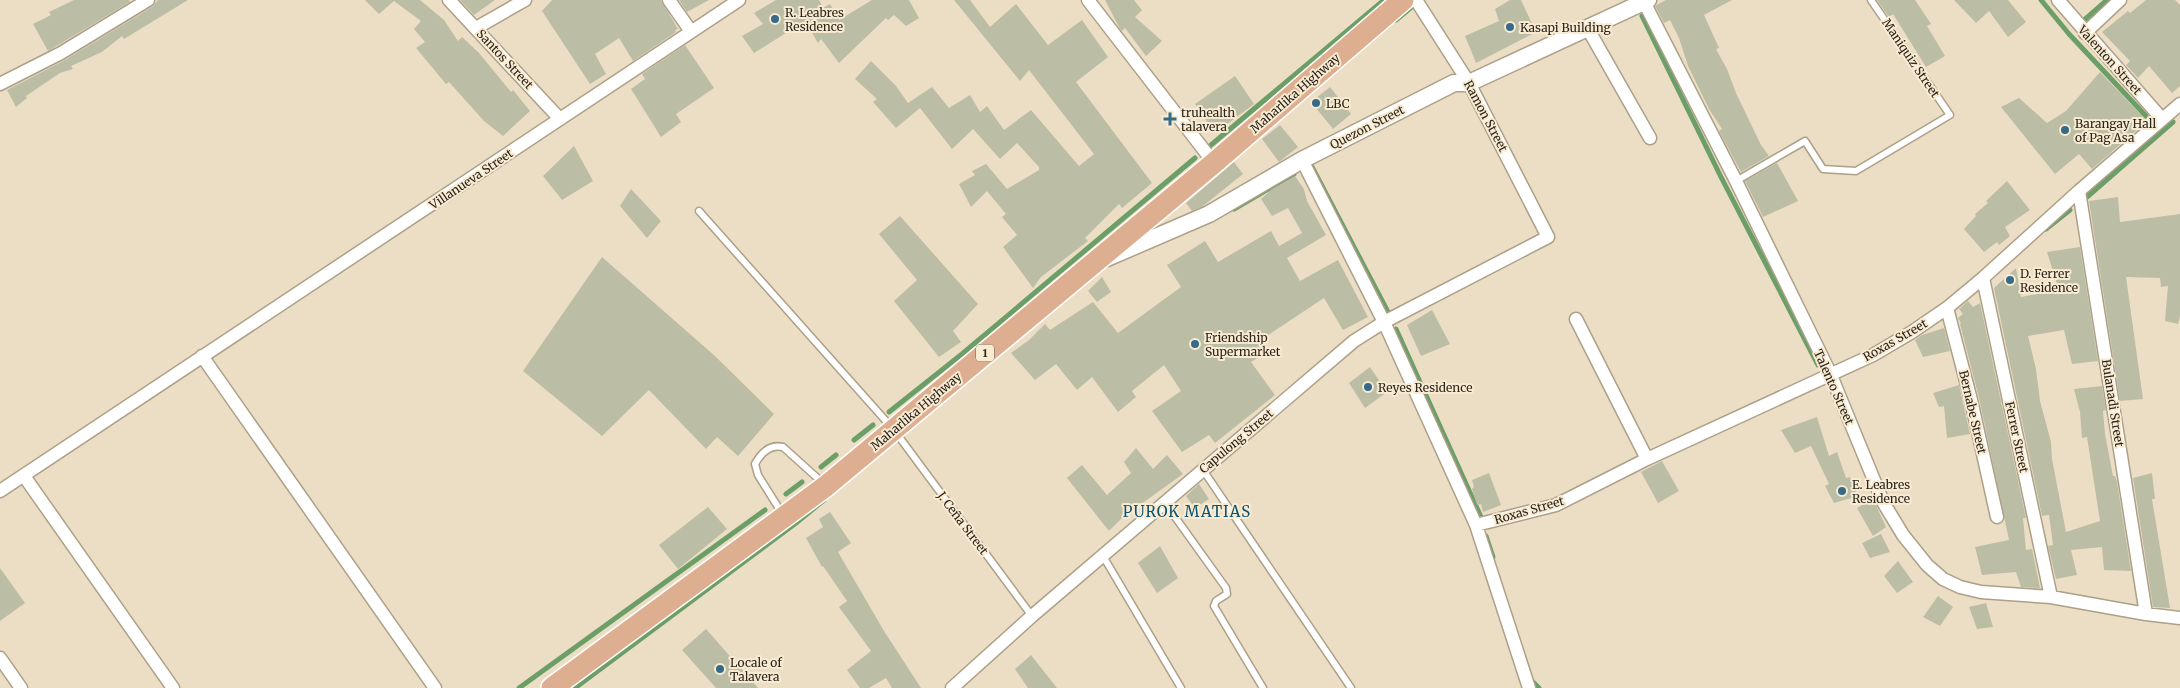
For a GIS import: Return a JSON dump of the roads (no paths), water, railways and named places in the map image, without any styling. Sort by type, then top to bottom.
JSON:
[{"type":"main road","name":"Maharlika Highway","points":[[552,688],[826,486],[1214,163],[1403,0]]},
{"type":"street","points":[[0,84],[61,54],[148,0]]},
{"type":"street","name":"Santos Street","points":[[449,0],[560,119]]},
{"type":"street","points":[[476,28],[525,0]]},
{"type":"street","points":[[669,0],[690,30]]},
{"type":"street","name":"Villanueva Street","points":[[0,491],[560,119],[690,30],[739,0]]},
{"type":"street","points":[[1088,0],[1214,163]]},
{"type":"street","name":"Ramon Street","points":[[1416,0],[1469,83],[1548,236]]},
{"type":"street","name":"Valenton Street","points":[[2058,0],[2162,119]]},
{"type":"street","points":[[2085,33],[2120,0]]},
{"type":"street","name":"Quezon Street","points":[[1089,266],[1209,214],[1302,160],[1454,83],[1469,83],[1645,1]]},
{"type":"street","name":"Talento Street","points":[[1645,1],[1830,373],[1883,502],[1903,535],[1927,565],[1943,579],[1960,587],[1981,592],[2051,596],[2146,614],[2180,618]]},
{"type":"street","points":[[1588,29],[1650,138]]},
{"type":"street","name":"Roxas Street","points":[[1476,525],[1556,505],[1647,459],[1830,373],[1873,355],[1947,308],[2180,104]]},
{"type":"street","points":[[1302,160],[1384,322],[1476,525],[1529,688]]},
{"type":"street","name":"Bulanadi Street","points":[[2079,191],[2146,614]]},
{"type":"street","name":"Capulong Street","points":[[952,688],[1202,469],[1354,341],[1384,322],[1548,236]]},
{"type":"street","name":"Ferrer Street","points":[[1983,278],[2051,596]]},
{"type":"street","name":"Bernabe Street","points":[[1947,308],[1971,400],[1997,517]]},
{"type":"street","points":[[1576,319],[1647,459]]},
{"type":"street","points":[[202,356],[435,688]]},
{"type":"street","points":[[24,476],[173,688]]},
{"type":"street","points":[[0,658],[21,688]]},
{"type":"lane","name":"Maniquiz Street","points":[[1736,181],[1806,141],[1822,169],[1856,171],[1950,115],[1872,0]]},
{"type":"lane","name":"J. Ceña Street","points":[[699,211],[894,430],[1032,616]]},
{"type":"lane","points":[[785,518],[758,475],[755,464],[770,448],[783,447],[826,486]]},
{"type":"lane","points":[[1202,469],[1351,688]]},
{"type":"lane","points":[[1164,503],[1226,588],[1227,594],[1216,601],[1214,606],[1263,688]]},
{"type":"lane","points":[[1103,556],[1181,688]]},
{"type":"waterway","points":[[1211,145],[1384,0]]},
{"type":"waterway","points":[[2041,0],[2069,34],[2146,116]]},
{"type":"waterway","points":[[2082,22],[2107,0]]},
{"type":"waterway","points":[[1396,20],[1414,5]]},
{"type":"waterway","points":[[1642,16],[1721,177],[1818,365]]},
{"type":"waterway","points":[[2087,197],[2173,122]]},
{"type":"waterway","points":[[889,412],[962,354],[1195,158]]},
{"type":"waterway","points":[[1311,165],[1388,312]]},
{"type":"waterway","points":[[1234,209],[1294,174]]},
{"type":"waterway","points":[[2046,229],[2070,210]]},
{"type":"waterway","points":[[1396,329],[1481,517]]},
{"type":"waterway","points":[[854,440],[873,425]]},
{"type":"waterway","points":[[821,467],[836,455]]},
{"type":"waterway","points":[[786,494],[802,482]]},
{"type":"waterway","points":[[575,688],[824,500]]},
{"type":"waterway","points":[[519,688],[765,510]]},
{"type":"waterway","points":[[1486,536],[1493,557]]},
{"type":"waterway","points":[[1530,679],[1539,688]]},
{"type":"place","name":"R. Leabres Residence","points":[[775,19]]},
{"type":"place","name":"Kasapi Building","points":[[1510,27]]},
{"type":"place","name":"LBC","points":[[1316,103]]},
{"type":"place","name":"truhealth talavera","points":[[1170,119]]},
{"type":"place","name":"Barangay Hall of Pag Asa","points":[[2065,130]]},
{"type":"place","name":"D. Ferrer Residence","points":[[2010,280]]},
{"type":"place","name":"Friendship Supermarket","points":[[1195,344]]},
{"type":"place","name":"Reyes Residence","points":[[1368,387]]},
{"type":"place","name":"E. Leabres Residence","points":[[1842,491]]},
{"type":"place","name":"Locale of Talavera","points":[[720,669]]},
{"type":"district","name":"PUROK MATIAS","points":[[1187,511]]}]
